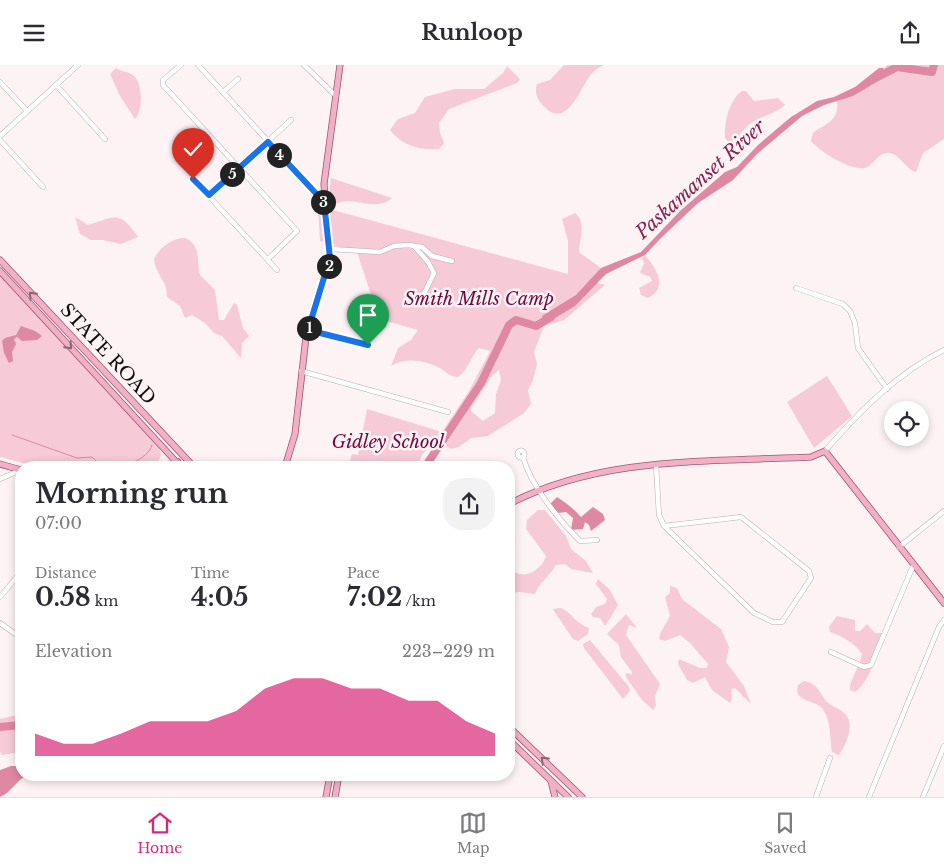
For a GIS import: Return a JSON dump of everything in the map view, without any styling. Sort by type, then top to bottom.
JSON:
[{"type":"main road","points":[[287,461],[294,439],[301,371],[308,330],[328,271],[330,249],[324,202],[325,170],[340,65]]},
{"type":"main road","name":"STATE ROAD","points":[[0,260],[187,461]]},
{"type":"main road","name":"STATE ROAD","points":[[0,271],[175,461]]},
{"type":"main road","points":[[57,333],[63,328]]},
{"type":"main road","points":[[515,501],[562,481],[601,471],[656,465],[811,457],[825,451],[944,603]]},
{"type":"main road","points":[[0,464],[15,468]]},
{"type":"main road","points":[[515,733],[582,797]]},
{"type":"main road","points":[[515,746],[568,797]]},
{"type":"main road","points":[[550,779],[555,797]]},
{"type":"main road","points":[[326,797],[329,781]]},
{"type":"main road","points":[[335,797],[338,781]]},
{"type":"street","points":[[0,136],[78,65]]},
{"type":"street","points":[[181,65],[162,83],[297,231],[268,259]]},
{"type":"street","points":[[198,65],[324,202]]},
{"type":"street","points":[[304,65],[336,96]]},
{"type":"street","points":[[223,92],[238,79]]},
{"type":"street","points":[[0,82],[27,111]]},
{"type":"street","points":[[56,85],[105,139]]},
{"type":"street","points":[[209,195],[291,120]]},
{"type":"street","points":[[0,140],[43,187]]},
{"type":"street","points":[[193,179],[277,270]]},
{"type":"street","points":[[330,249],[380,252],[394,246],[422,247],[432,256],[452,261]]},
{"type":"street","points":[[415,247],[428,262],[434,273],[419,304]]},
{"type":"street","points":[[796,288],[843,304],[850,311],[855,323],[858,348],[886,389]]},
{"type":"street","points":[[308,330],[368,345]]},
{"type":"street","points":[[825,451],[886,389],[920,363],[943,353]]},
{"type":"street","points":[[301,371],[448,412]]},
{"type":"street","points":[[523,457],[538,490],[580,541],[597,540]]},
{"type":"street","points":[[656,465],[659,515],[664,526],[751,610],[779,623],[785,619],[811,578],[809,571],[741,517],[664,526]]},
{"type":"street","points":[[0,479],[15,473]]},
{"type":"street","points":[[899,547],[944,511]]},
{"type":"street","points":[[831,652],[864,667],[871,665],[914,566]]},
{"type":"street","points":[[0,597],[15,579]]},
{"type":"street","points":[[869,797],[939,627],[944,620]]},
{"type":"street","points":[[0,623],[15,635]]},
{"type":"street","points":[[923,797],[944,747]]},
{"type":"street","points":[[816,797],[830,758]]},
{"type":"green space","points":[[564,65],[604,65],[591,75],[575,101],[563,112],[557,114],[549,111],[540,102],[536,93],[536,87],[537,84],[550,80]]},
{"type":"green space","points":[[887,65],[944,65],[944,139],[923,153],[916,172],[891,153],[881,155],[865,168],[852,167],[828,155],[811,141],[813,133],[834,117],[837,102],[879,76]]},
{"type":"green space","points":[[507,66],[520,79],[517,83],[449,109],[439,123],[444,143],[439,149],[425,149],[412,146],[400,140],[390,130],[398,119],[415,113],[425,97],[455,89],[484,89],[503,73]]},
{"type":"green space","points":[[116,68],[132,74],[139,85],[141,104],[135,119],[120,96],[110,74]]},
{"type":"green space","points":[[742,91],[746,91],[754,101],[778,98],[785,105],[750,124],[729,143],[725,138],[725,126],[731,106],[737,95]]},
{"type":"green space","points":[[331,178],[392,198],[381,204],[343,201],[332,205],[328,202]]},
{"type":"green space","name":"Smith Mills Camp","points":[[318,206],[568,274],[568,241],[562,219],[575,213],[579,216],[582,226],[579,252],[601,268],[592,281],[605,285],[564,320],[544,326],[534,352],[537,364],[528,390],[531,404],[524,413],[488,436],[471,438],[459,447],[451,449],[435,440],[422,455],[420,461],[350,461],[352,454],[358,455],[367,409],[442,432],[469,391],[490,351],[479,348],[458,377],[422,361],[402,361],[391,366],[398,348],[411,340],[418,330],[362,314],[371,295],[357,252],[320,241]],"holes":[[[499,370],[501,380],[496,394],[495,413],[483,421],[471,411],[471,408],[492,376]]]},
{"type":"green space","points":[[75,217],[88,225],[117,217],[126,222],[138,237],[121,244],[103,240],[91,240],[80,234]]},
{"type":"green space","points":[[180,238],[185,238],[196,249],[200,275],[215,290],[219,320],[224,320],[234,303],[237,305],[243,328],[249,336],[242,343],[241,358],[222,336],[214,333],[205,323],[192,315],[185,318],[180,306],[167,297],[167,291],[154,259],[167,244]]},
{"type":"green space","points":[[645,255],[656,271],[659,283],[654,294],[648,298],[641,295],[639,288],[652,281],[650,277],[640,273],[644,263],[642,258]]},
{"type":"green space","points":[[0,276],[159,447],[161,455],[158,461],[15,461],[0,457]]},
{"type":"green space","points":[[827,376],[852,416],[814,448],[787,402]]},
{"type":"green space","points":[[538,510],[545,510],[566,536],[571,549],[586,561],[593,573],[571,569],[565,564],[556,565],[535,594],[515,592],[515,572],[520,574],[533,572],[540,566],[546,556],[526,529],[527,520]]},
{"type":"green space","points":[[598,579],[610,590],[618,605],[605,626],[600,618],[593,617],[591,614],[596,607],[605,604],[607,599],[596,584]]},
{"type":"green space","points":[[670,586],[677,588],[682,599],[721,629],[729,647],[726,662],[744,686],[751,704],[735,688],[731,689],[732,698],[730,703],[712,690],[705,677],[693,683],[687,680],[678,664],[679,659],[700,668],[707,668],[708,664],[691,644],[680,635],[665,641],[659,639],[670,616],[665,597],[670,593]]},
{"type":"green space","points":[[561,608],[579,623],[589,628],[588,634],[578,641],[573,639],[553,609]]},
{"type":"green space","points":[[626,614],[637,628],[629,625],[626,635],[660,684],[655,696],[656,706],[653,710],[642,700],[626,677],[626,673],[632,674],[632,672],[621,657],[619,645],[607,634]]},
{"type":"green space","points":[[837,616],[855,620],[855,631],[860,631],[867,624],[875,633],[882,633],[879,648],[869,674],[855,692],[850,690],[850,686],[862,654],[848,640],[830,632],[829,627]]},
{"type":"green space","points":[[590,640],[629,687],[630,691],[623,699],[584,648],[583,644]]},
{"type":"green space","points":[[804,681],[815,686],[830,705],[841,710],[847,717],[850,728],[849,733],[839,755],[832,752],[829,725],[823,709],[802,698],[797,691],[798,685]]},
{"type":"green space","points":[[15,715],[15,753],[2,755],[0,752],[0,719]]},
{"type":"shaded area","points":[[879,68],[884,68],[870,86],[853,96],[824,105],[802,116],[757,154],[733,180],[698,203],[645,255],[606,274],[575,306],[545,324],[542,316],[576,295],[601,268],[641,252],[680,211],[725,172],[737,167],[758,145],[791,117],[817,101],[834,97],[855,87]]},
{"type":"shaded area","points":[[21,326],[35,331],[42,336],[37,340],[22,341],[17,337],[14,339],[16,344],[12,352],[13,361],[9,363],[4,353],[2,341],[5,338],[16,335]]},
{"type":"shaded area","points":[[557,497],[581,517],[593,507],[603,514],[605,520],[591,531],[589,525],[585,522],[583,529],[571,530],[573,518],[566,512],[558,513],[552,507],[551,503]]},
{"type":"shaded area","points":[[15,766],[15,781],[20,781],[0,797],[0,770]]},
{"type":"waterway","name":"Paskamanset River","points":[[870,81],[897,67],[932,72],[934,65]]},
{"type":"waterway","name":"Paskamanset River","points":[[429,461],[481,383],[509,325],[516,320],[536,326],[551,317]]},
{"type":"waterway","points":[[12,435],[77,458],[92,457],[96,461]]},
{"type":"waterway","points":[[136,461],[150,450],[152,445]]},
{"type":"waterway","name":"Paskamanset River","points":[[0,727],[15,726]]},
{"type":"route","points":[[193,179],[209,195],[268,142],[324,202],[329,239],[329,266],[308,330],[368,345]]},
{"type":"park label","name":"Gidley School","points":[[388,442]]}]
